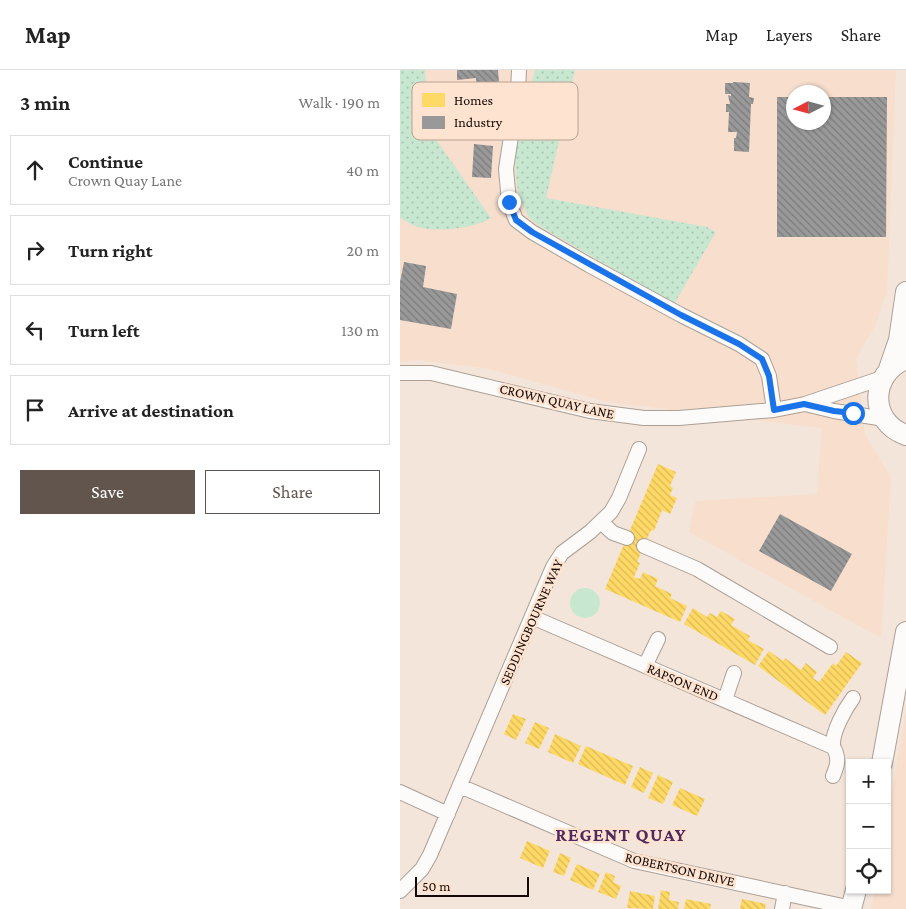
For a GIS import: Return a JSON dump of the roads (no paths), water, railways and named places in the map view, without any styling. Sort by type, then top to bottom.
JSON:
[{"type":"main road","points":[[904,439],[885,419],[878,399],[879,388],[892,369],[899,340],[906,292]]},
{"type":"main road","points":[[883,759],[906,632]]},
{"type":"street","points":[[510,140],[506,169],[509,202],[516,220],[532,232],[589,265],[739,344],[762,359],[769,376],[774,410]]},
{"type":"street","name":"CROWN QUAY LANE","points":[[400,373],[431,373],[590,411],[620,416],[679,418],[774,410],[804,404],[892,369]]},
{"type":"street","name":"CROWN QUAY LANE","points":[[804,404],[885,419]]},
{"type":"street","name":"SEDDINGBOURNE WAY","points":[[400,891],[422,870],[448,814],[553,567],[562,553],[612,512],[639,449]]},
{"type":"street","points":[[601,522],[613,533],[626,538]]},
{"type":"street","points":[[644,546],[697,569],[830,647]]},
{"type":"street","name":"RAPSON END","points":[[532,617],[834,747]]},
{"type":"street","points":[[645,666],[658,639]]},
{"type":"street","points":[[725,700],[734,673]]},
{"type":"street","points":[[833,776],[838,763],[834,738],[853,698]]},
{"type":"street","name":"ROBERTSON DRIVE","points":[[460,786],[634,861],[785,893],[853,902]]},
{"type":"street","points":[[400,792],[448,814]]},
{"type":"street","points":[[782,909],[785,893]]},
{"type":"district","name":"REGENT QUAY","points":[[621,834]]}]
